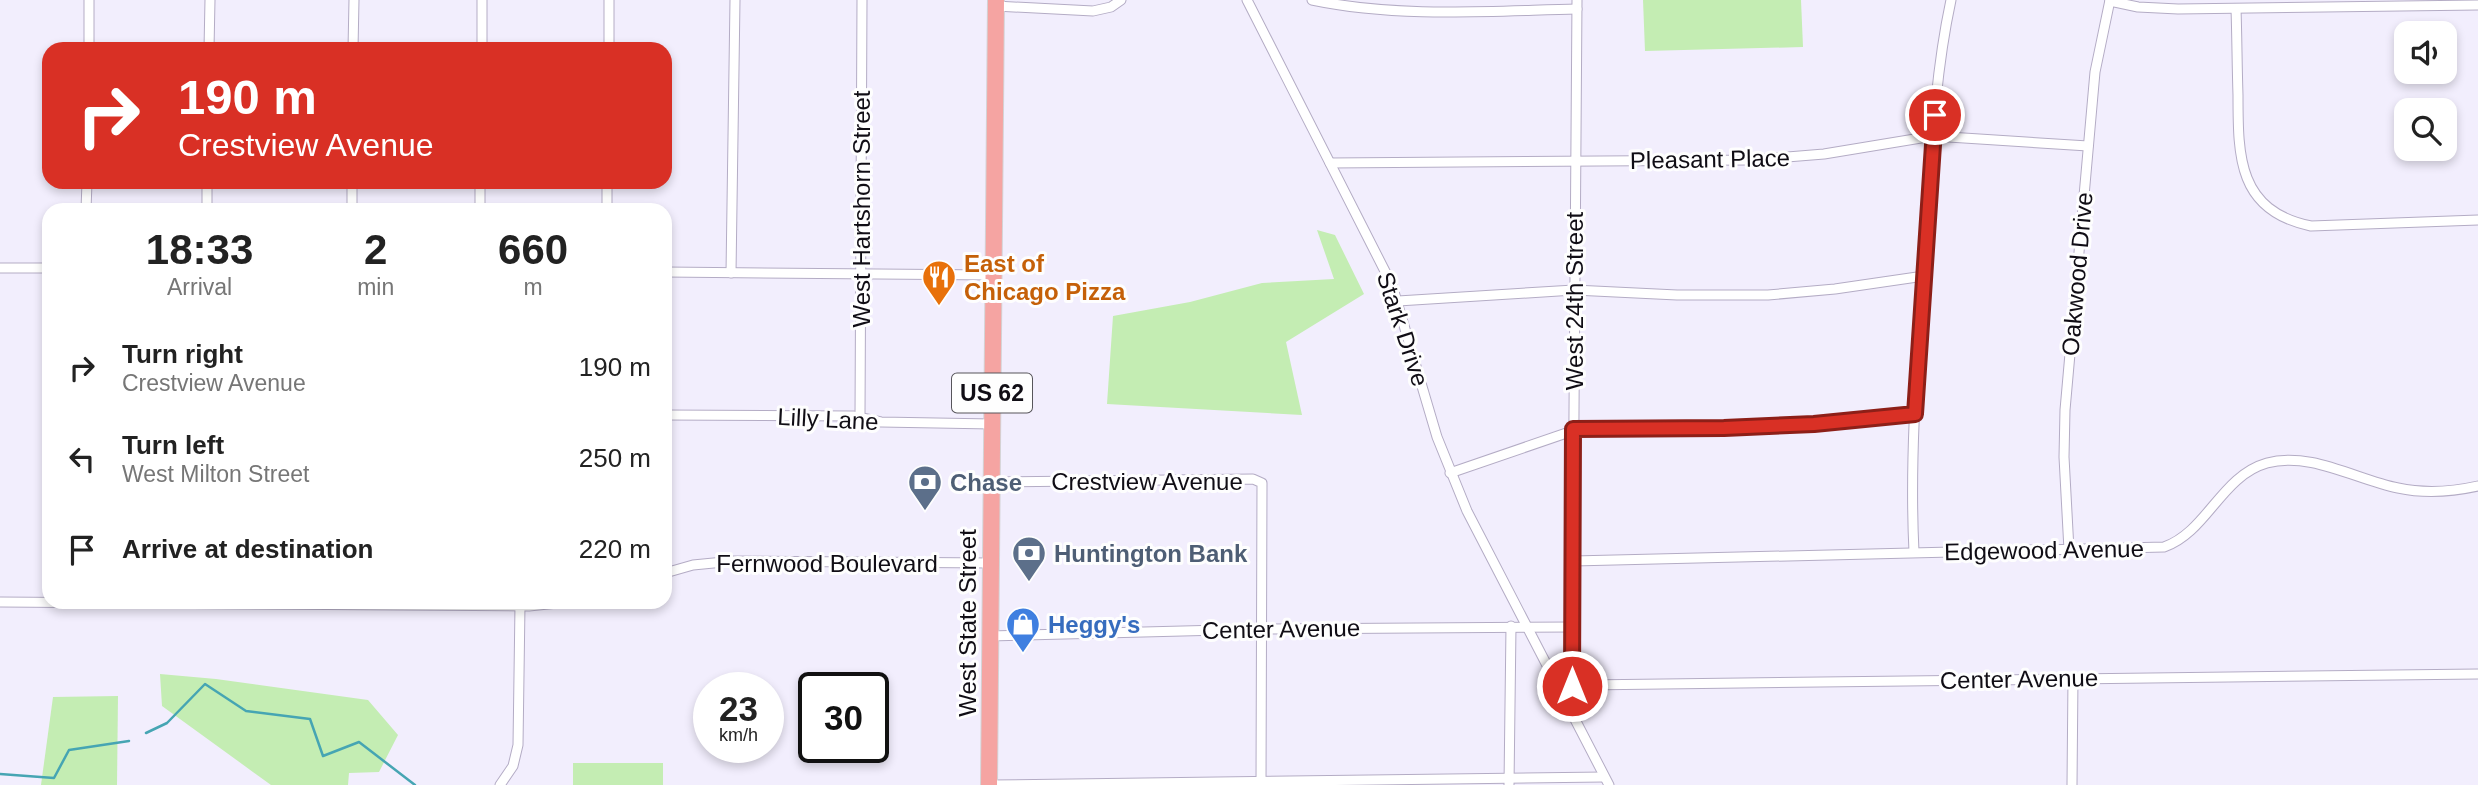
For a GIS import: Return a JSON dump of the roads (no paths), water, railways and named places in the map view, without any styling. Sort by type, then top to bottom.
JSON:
[{"type":"highway","name":"West State Street","points":[[990,785],[996,3]]},
{"type":"street","points":[[89,0],[89,42]]},
{"type":"street","points":[[209,42],[210,0]]},
{"type":"street","points":[[353,42],[354,0]]},
{"type":"street","points":[[482,0],[482,42]]},
{"type":"street","points":[[609,0],[609,42]]},
{"type":"street","points":[[731,273],[735,0]]},
{"type":"street","name":"West Hartshorn Street","points":[[860,417],[863,0]]},
{"type":"street","points":[[996,3],[1093,11],[1111,7],[1121,0]]},
{"type":"street","name":"Stark Drive","points":[[1247,0],[1398,301],[1437,437],[1466,511],[1607,781]]},
{"type":"street","points":[[1312,0],[1387,5],[1436,12],[1577,4]]},
{"type":"street","points":[[1914,552],[1912,483],[1915,414],[1933,136],[1951,0]]},
{"type":"street","points":[[2110,1],[2158,9],[2236,9],[2303,4],[2478,5]]},
{"type":"street","name":"Oakwood Drive","points":[[2069,550],[2064,457],[2065,410],[2095,72],[2110,1]]},
{"type":"street","name":"West 24th Street","points":[[1572,686],[1577,4]]},
{"type":"street","points":[[2236,9],[2239,153],[2246,179],[2267,207],[2291,221],[2311,226],[2478,220]]},
{"type":"street","name":"Pleasant Place","points":[[1330,163],[1791,158],[1933,136],[2088,146]]},
{"type":"street","points":[[0,268],[42,268]]},
{"type":"street","points":[[672,272],[993,275]]},
{"type":"street","points":[[1398,301],[1574,290],[1768,295],[1835,289],[1924,276]]},
{"type":"street","points":[[1450,473],[1573,429],[1724,428],[1814,424],[1915,414]]},
{"type":"street","name":"Lilly Lane","points":[[672,415],[860,417],[879,422],[992,424]]},
{"type":"street","name":"Edgewood Avenue","points":[[1573,561],[2140,549],[2172,544],[2188,533],[2244,474],[2267,463],[2281,461],[2307,462],[2412,491],[2452,492],[2478,486]]},
{"type":"street","name":"Crestview Avenue","points":[[991,482],[1260,481],[1261,629]]},
{"type":"street","name":"Fernwood Boulevard","points":[[672,571],[693,565],[734,561],[990,563]]},
{"type":"street","points":[[0,602],[42,602]]},
{"type":"street","points":[[500,785],[513,766],[518,745],[520,609]]},
{"type":"street","points":[[1509,782],[1511,626]]},
{"type":"street","name":"Center Avenue","points":[[990,636],[1261,629],[1573,626]]},
{"type":"street","points":[[1261,629],[1261,783]]},
{"type":"street","name":"Center Avenue","points":[[1560,688],[2073,678],[2478,674]]},
{"type":"street","points":[[2072,785],[2073,678]]},
{"type":"street","points":[[990,785],[1607,781]]},
{"type":"waterway","points":[[146,733],[167,723],[205,684],[246,711],[310,719],[323,756],[359,742],[415,785]]},
{"type":"waterway","points":[[0,774],[54,778],[69,750],[129,741]]},
{"type":"place","name":"East of Chicago Pizza","points":[[939,307]]},
{"type":"place","name":"Chase","points":[[925,512]]},
{"type":"place","name":"Huntington Bank","points":[[1029,583]]},
{"type":"place","name":"Heggy's","points":[[1023,654]]}]
